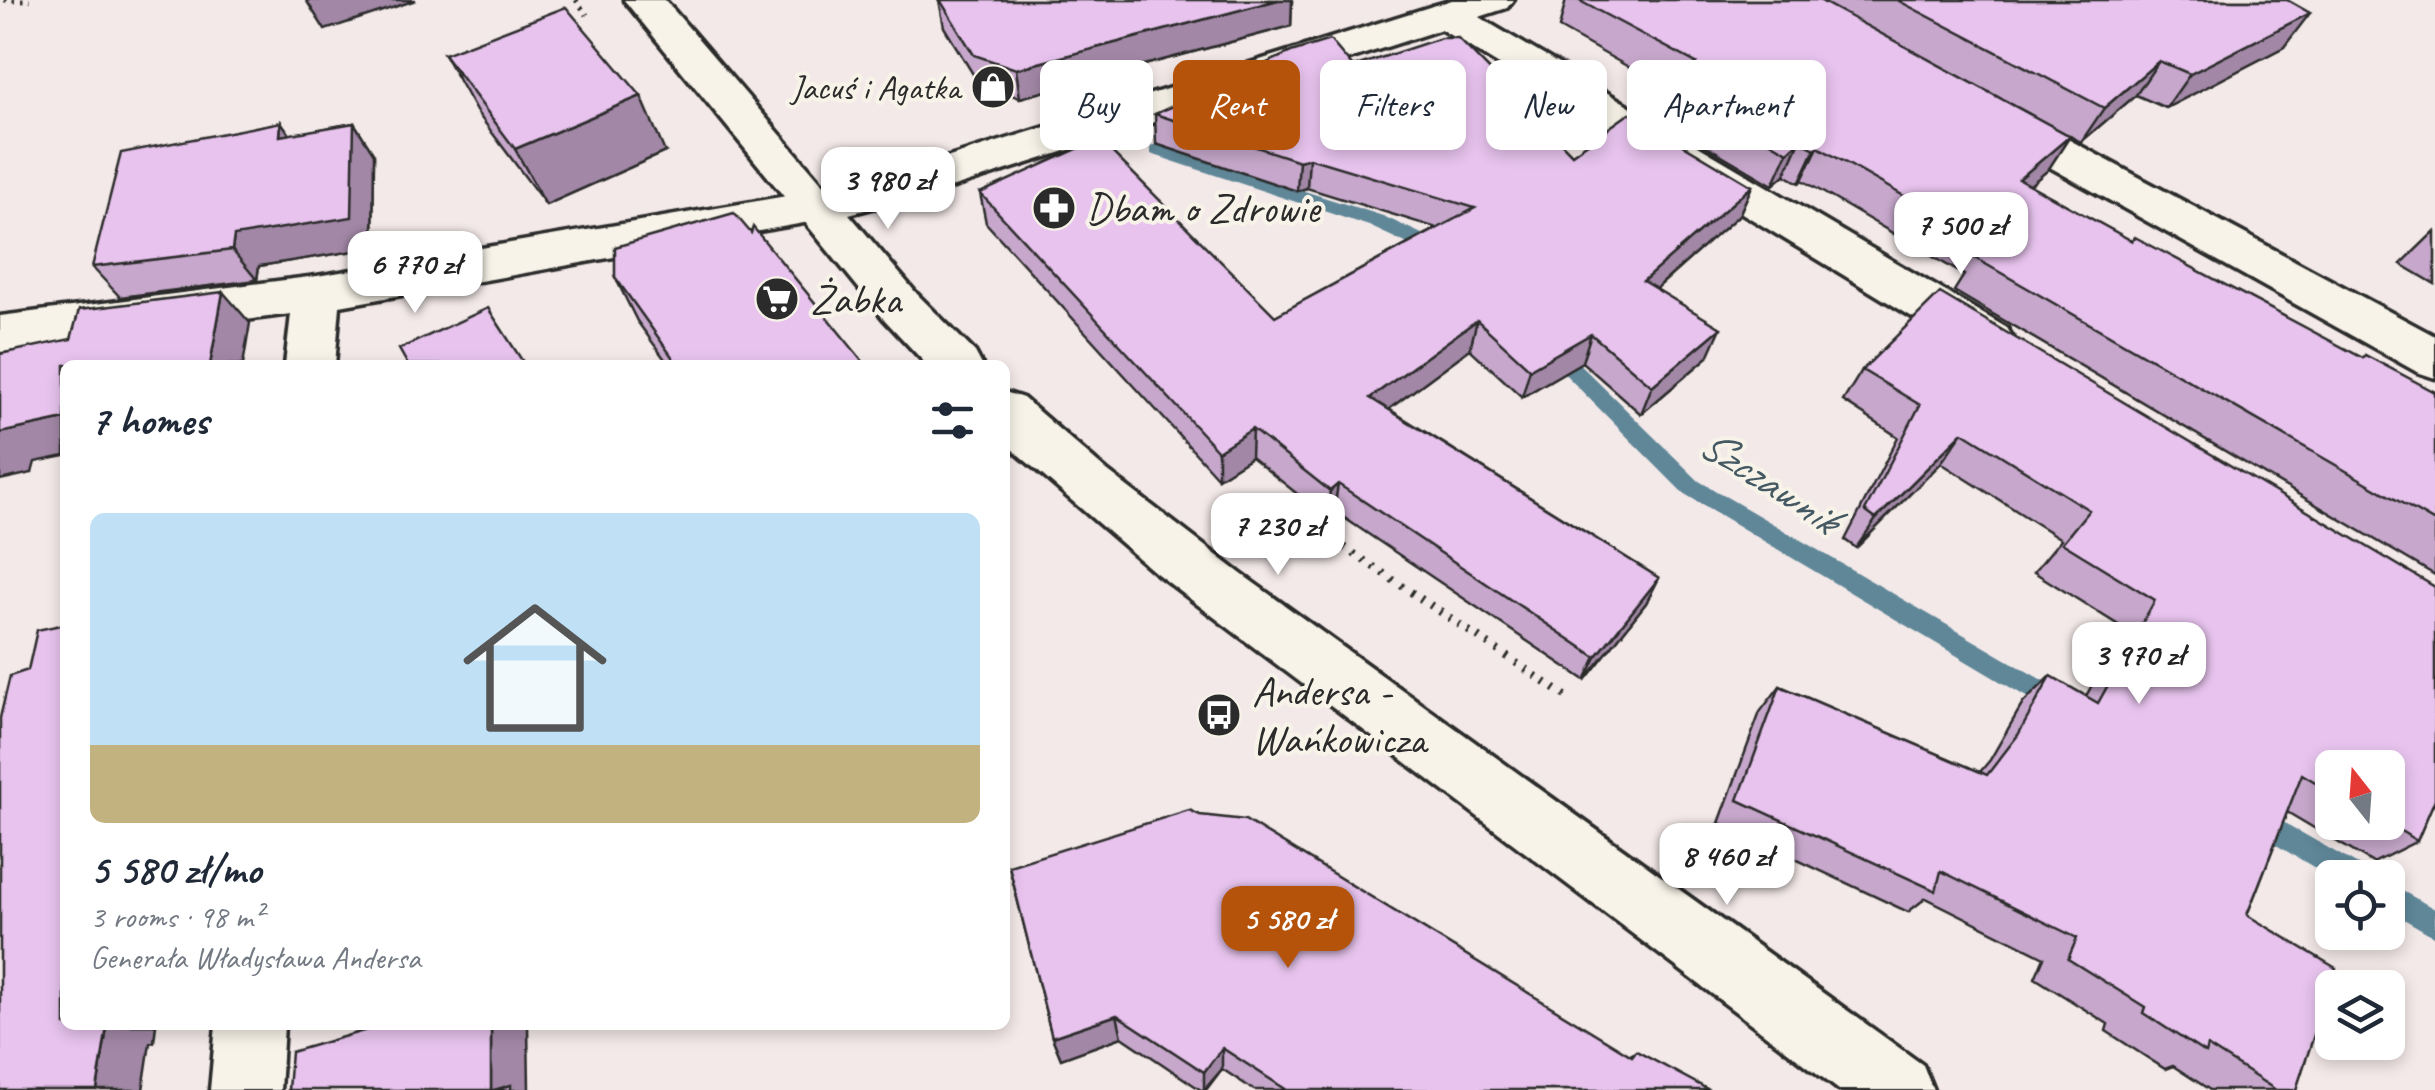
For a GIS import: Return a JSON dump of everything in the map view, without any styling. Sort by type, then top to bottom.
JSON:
[{"type":"street","points":[[644,0],[900,306],[952,360]]},
{"type":"street","points":[[0,334],[317,292],[816,207],[938,176],[1493,0]]},
{"type":"street","points":[[1446,15],[2030,364]]},
{"type":"street","points":[[1952,94],[2435,359]]},
{"type":"street","points":[[310,360],[317,292]]},
{"type":"street","points":[[1010,417],[1053,458],[1257,617],[1662,921],[1898,1090]]},
{"type":"street","points":[[244,1090],[250,1030]]},
{"type":"path","points":[[4,0],[30,0]]},
{"type":"path","points":[[1344,548],[1570,699]]},
{"type":"building","points":[[940,0],[1278,0],[1016,69],[974,55]]},
{"type":"building","points":[[1578,0],[1819,0],[2070,136],[2019,179],[2132,241],[2135,237],[2435,392],[2435,522],[1975,258],[1988,244],[1823,150],[1826,60],[1690,60]]},
{"type":"building","points":[[1897,0],[2287,0],[2310,13],[2190,74],[2159,61],[2104,108]]},
{"type":"building","points":[[566,7],[641,96],[515,149],[444,54]]},
{"type":"building","points":[[1441,38],[1458,38],[1486,66],[1486,150],[1568,150],[1572,154],[1578,150],[1607,150],[1607,129],[1627,115],[1627,150],[1692,150],[1752,186],[1643,281],[1721,328],[1652,386],[1591,334],[1530,369],[1477,320],[1370,398],[1659,578],[1596,657],[1338,484],[1330,491],[1252,429],[1218,451],[980,193],[1075,150],[1110,150],[1275,316],[1475,208],[1309,158],[1299,161],[1265,150],[1300,150],[1300,60],[1273,60],[1330,40],[1347,60],[1320,60],[1320,150],[1466,150],[1466,60],[1374,60]]},
{"type":"building","points":[[1173,106],[1173,120],[1155,114]]},
{"type":"building","points":[[281,122],[280,136],[354,123],[352,217],[234,236],[232,250],[92,267],[121,153]]},
{"type":"building","points":[[734,213],[751,233],[753,227],[862,360],[674,360],[615,277],[615,247]]},
{"type":"building","points":[[223,292],[211,360],[60,360],[60,420],[0,433],[0,354],[71,339],[79,310]]},
{"type":"building","points":[[1940,293],[2435,587],[2435,799],[2417,841],[2405,834],[2405,750],[2315,750],[2315,782],[2302,774],[2247,915],[2336,968],[2315,970],[2315,1032],[2296,1090],[2276,1090],[2207,1046],[2205,1053],[2143,1013],[2145,1007],[2068,959],[2077,938],[1941,871],[1936,891],[1738,800],[1780,686],[1987,775],[2018,735],[2051,676],[2098,703],[2155,600],[2062,543],[2089,510],[1963,432],[1876,519],[1865,511],[1920,405],[1862,370]]},
{"type":"building","points":[[488,308],[522,360],[405,360],[399,349]]},
{"type":"building","points":[[60,625],[60,1030],[107,1030],[97,1090],[0,1090],[0,718],[10,676],[28,670],[37,630]]},
{"type":"building","points":[[1189,810],[1245,820],[1632,1056],[1636,1051],[1709,1090],[1287,1090],[1222,1048],[1204,1072],[1117,1015],[1052,1037],[1010,866]]},
{"type":"building","points":[[367,1030],[491,1030],[491,1090],[288,1090],[291,1052]]},
{"type":"waterway","name":"Szczawnik","points":[[1157,150],[1376,221],[1443,252]]},
{"type":"waterway","name":"Szczawnik","points":[[1552,349],[1691,487],[2059,703]]},
{"type":"waterway","name":"Szczawnik","points":[[2255,818],[2326,860]]},
{"type":"waterway","name":"Szczawnik","points":[[2405,906],[2435,924]]},
{"type":"place","name":"Jacuś i Agatka","points":[[993,87]]},
{"type":"place","name":"Dbam o Zdrowie","points":[[1054,208]]},
{"type":"place","name":"Żabka","points":[[777,299]]},
{"type":"place","name":"Andersa - Wańkowicza","points":[[1219,715]]}]
